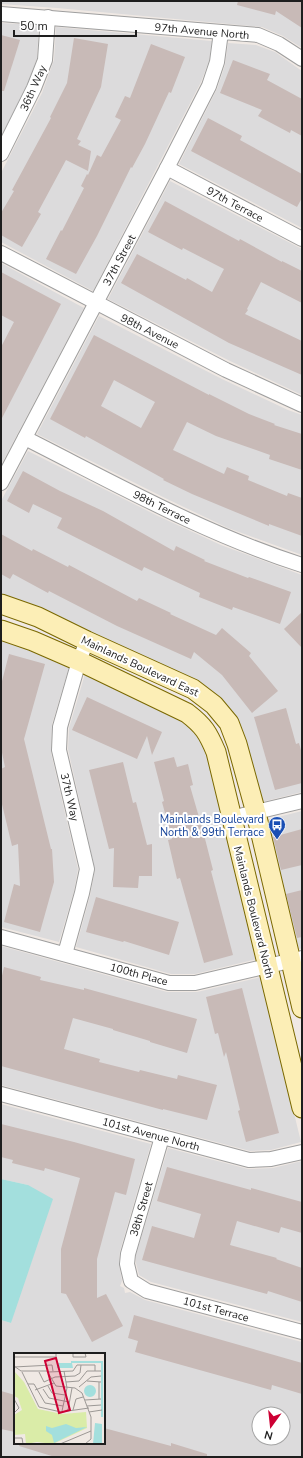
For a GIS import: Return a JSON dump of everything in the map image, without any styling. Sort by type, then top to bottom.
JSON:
[{"type":"street","name":"97th Avenue North","points":[[1,14],[258,35],[279,44],[302,59]]},
{"type":"street","name":"36th Way","points":[[1,154],[34,88],[45,60],[48,17]]},
{"type":"street","name":"37th Street","points":[[1,483],[209,86],[217,62],[221,32]]},
{"type":"street","name":"97th Terrace","points":[[167,168],[302,239]]},
{"type":"street","name":"98th Avenue","points":[[1,253],[226,370],[292,402],[302,405]]},
{"type":"street","name":"98th Terrace","points":[[25,438],[162,507],[218,533],[302,565]]},
{"type":"street","name":"Mainlands Boulevard East","points":[[1,604],[38,618],[194,689],[214,704],[229,723],[237,744],[256,813]]},
{"type":"street","name":"Mainlands Boulevard North","points":[[1,630],[33,641],[80,661],[181,710],[201,724],[209,736],[216,752],[302,1108]]},
{"type":"street","name":"37th Way","points":[[65,954],[87,869],[59,750],[60,727],[87,641]]},
{"type":"street","points":[[232,818],[302,801]]},
{"type":"street","points":[[256,813],[296,960],[302,1008]]},
{"type":"street","name":"100th Place","points":[[1,937],[169,983],[195,983],[296,960]]},
{"type":"street","name":"101st Avenue North","points":[[1,1094],[249,1160],[271,1159],[302,1152]]},
{"type":"street","name":"38th Street","points":[[131,1282],[127,1264],[128,1254],[162,1137]]},
{"type":"street","name":"101st Terrace","points":[[131,1282],[147,1290],[302,1332]]},
{"type":"shaded area","points":[[1,1],[302,1],[302,48],[283,36],[262,27],[1,4]]},
{"type":"shaded area","points":[[1,23],[39,25],[37,58],[27,85],[1,136]]},
{"type":"shaded area","points":[[56,27],[212,41],[209,61],[201,82],[93,291],[1,242],[1,173],[42,93],[54,60]]},
{"type":"shaded area","points":[[228,43],[256,45],[275,52],[302,71],[302,228],[179,164],[217,89],[225,65]]},
{"type":"shaded area","points":[[170,181],[302,249],[302,395],[230,361],[108,299]]},
{"type":"shaded area","points":[[1,263],[84,308],[1,465]]},
{"type":"shaded area","points":[[99,316],[222,379],[302,415],[302,555],[228,528],[37,434]]},
{"type":"shaded area","points":[[28,451],[158,516],[221,545],[302,575],[302,792],[262,802],[236,719],[221,698],[199,681],[90,632],[41,608],[1,594],[1,501]]},
{"type":"shaded area","points":[[1,640],[30,650],[69,667],[52,724],[51,753],[78,869],[74,891],[59,942],[1,927]]},
{"type":"shaded area","points":[[85,674],[182,721],[194,731],[202,741],[257,959],[195,974],[171,974],[76,947],[90,896],[95,870],[68,749],[69,728]]},
{"type":"shaded area","points":[[302,811],[302,948],[297,950],[266,820]]},
{"type":"shaded area","points":[[1,946],[167,992],[197,992],[261,977],[301,1142],[271,1150],[250,1151],[1,1085]]},
{"type":"shaded area","points":[[1,1104],[151,1144],[120,1251],[119,1264],[122,1281],[120,1286],[124,1288],[125,1293],[130,1292],[145,1300],[302,1342],[302,1457],[1,1457],[1,1320],[11,1323],[28,1185],[1,1179]]},
{"type":"shaded area","points":[[168,1148],[248,1169],[273,1168],[302,1161],[302,1322],[151,1282],[139,1275],[136,1255]]},
{"type":"water","points":[[1,1179],[28,1185],[53,1199],[11,1323],[1,1320]]},
{"type":"building","points":[[238,1],[302,1],[302,28],[276,11],[275,15],[237,5]]},
{"type":"building","points":[[1,35],[20,40],[4,91],[1,91]]},
{"type":"building","points":[[74,38],[108,44],[101,87],[77,139],[81,141],[78,145],[91,151],[88,171],[66,160],[38,212],[41,214],[22,247],[1,235],[1,213],[14,191],[12,190],[51,118],[50,117],[67,83]]},
{"type":"building","points":[[151,44],[185,57],[171,93],[169,92],[145,144],[132,168],[131,167],[97,236],[76,274],[46,259],[84,188],[81,186],[97,155],[101,157],[121,120],[115,117],[125,96],[130,98]]},
{"type":"building","points":[[233,60],[270,74],[267,80],[302,99],[302,136],[291,130],[290,133],[258,116],[262,110],[220,93]]},
{"type":"building","points":[[208,118],[242,136],[240,140],[302,174],[302,198],[297,207],[191,151]]},
{"type":"building","points":[[165,201],[239,241],[240,239],[302,271],[302,303],[261,282],[245,314],[302,341],[302,375],[229,343],[121,283],[137,254],[212,292],[224,269],[183,248],[182,250],[148,232]]},
{"type":"building","points":[[1,272],[61,304],[1,420],[1,347],[14,322],[1,315]]},
{"type":"building","points":[[94,335],[209,395],[249,414],[275,424],[274,425],[302,434],[302,470],[269,459],[270,455],[216,436],[187,422],[173,450],[224,474],[227,467],[249,476],[248,480],[287,496],[288,493],[302,498],[302,536],[269,524],[269,526],[192,494],[163,480],[164,479],[86,436],[85,438],[50,419]],"holes":[[[114,380],[155,402],[141,428],[101,406]]]},
{"type":"building","points":[[23,471],[60,491],[103,511],[174,551],[176,546],[205,560],[204,561],[248,578],[249,577],[291,592],[280,624],[233,607],[232,610],[199,597],[200,593],[144,567],[142,571],[57,528],[62,518],[33,504],[29,513],[7,501]]},
{"type":"building","points":[[1,534],[32,551],[33,549],[68,567],[69,565],[137,601],[139,598],[216,635],[222,628],[251,653],[249,656],[278,691],[252,713],[222,675],[194,652],[191,659],[117,626],[49,591],[48,593],[13,574],[10,579],[1,574]]},
{"type":"building","points":[[302,612],[302,648],[284,629]]},
{"type":"building","points":[[9,654],[45,664],[24,739],[52,849],[54,882],[40,932],[4,922],[14,884],[20,886],[18,844],[12,846],[1,800],[1,769],[5,767],[1,748],[1,685]]},
{"type":"building","points":[[87,697],[162,732],[152,755],[147,736],[137,759],[72,730]]},
{"type":"building","points":[[286,708],[296,744],[299,743],[302,754],[302,783],[275,790],[254,717]]},
{"type":"building","points":[[174,757],[177,767],[188,764],[193,785],[190,786],[213,870],[211,871],[233,955],[204,963],[180,878],[177,879],[168,840],[172,839],[162,802],[164,801],[154,762]]},
{"type":"building","points":[[123,762],[133,803],[136,802],[147,845],[152,844],[152,876],[139,876],[138,888],[113,887],[114,848],[109,849],[89,770]]},
{"type":"building","points":[[302,829],[302,865],[281,870],[273,837]]},
{"type":"building","points":[[302,890],[302,937],[297,938],[286,894]]},
{"type":"building","points":[[96,897],[179,922],[169,955],[124,941],[123,942],[86,932]]},
{"type":"building","points":[[4,967],[41,977],[40,980],[84,990],[84,988],[197,1019],[187,1053],[113,1029],[73,1018],[64,1049],[100,1059],[99,1062],[139,1072],[140,1070],[177,1079],[178,1075],[217,1085],[207,1120],[163,1110],[1,1066],[1,980]]},
{"type":"building","points":[[242,988],[279,1133],[246,1142],[226,1052],[224,1057],[218,1033],[215,1034],[206,997]]},
{"type":"building","points":[[1,1124],[135,1159],[126,1195],[115,1192],[97,1259],[97,1298],[106,1294],[123,1326],[92,1342],[66,1294],[61,1293],[61,1249],[80,1178],[45,1168],[44,1171],[12,1163],[13,1160],[1,1157]]},
{"type":"building","points":[[167,1167],[302,1202],[302,1233],[281,1227],[279,1233],[237,1221],[230,1245],[277,1258],[276,1259],[302,1268],[302,1302],[268,1291],[267,1294],[142,1260],[152,1226],[194,1238],[201,1214],[157,1201]]},
{"type":"building","points":[[134,1315],[302,1363],[302,1394],[272,1385],[271,1390],[135,1352],[138,1341],[128,1338]]},
{"type":"building","points":[[1,1391],[14,1395],[14,1432],[1,1429]]},
{"type":"building","points":[[105,1428],[171,1446],[171,1443],[207,1454],[207,1457],[55,1457],[19,1446],[20,1444],[105,1444]]},
{"type":"place","name":"Mainlands Boulevard North & 99th Terrace","points":[[277,840]]}]
